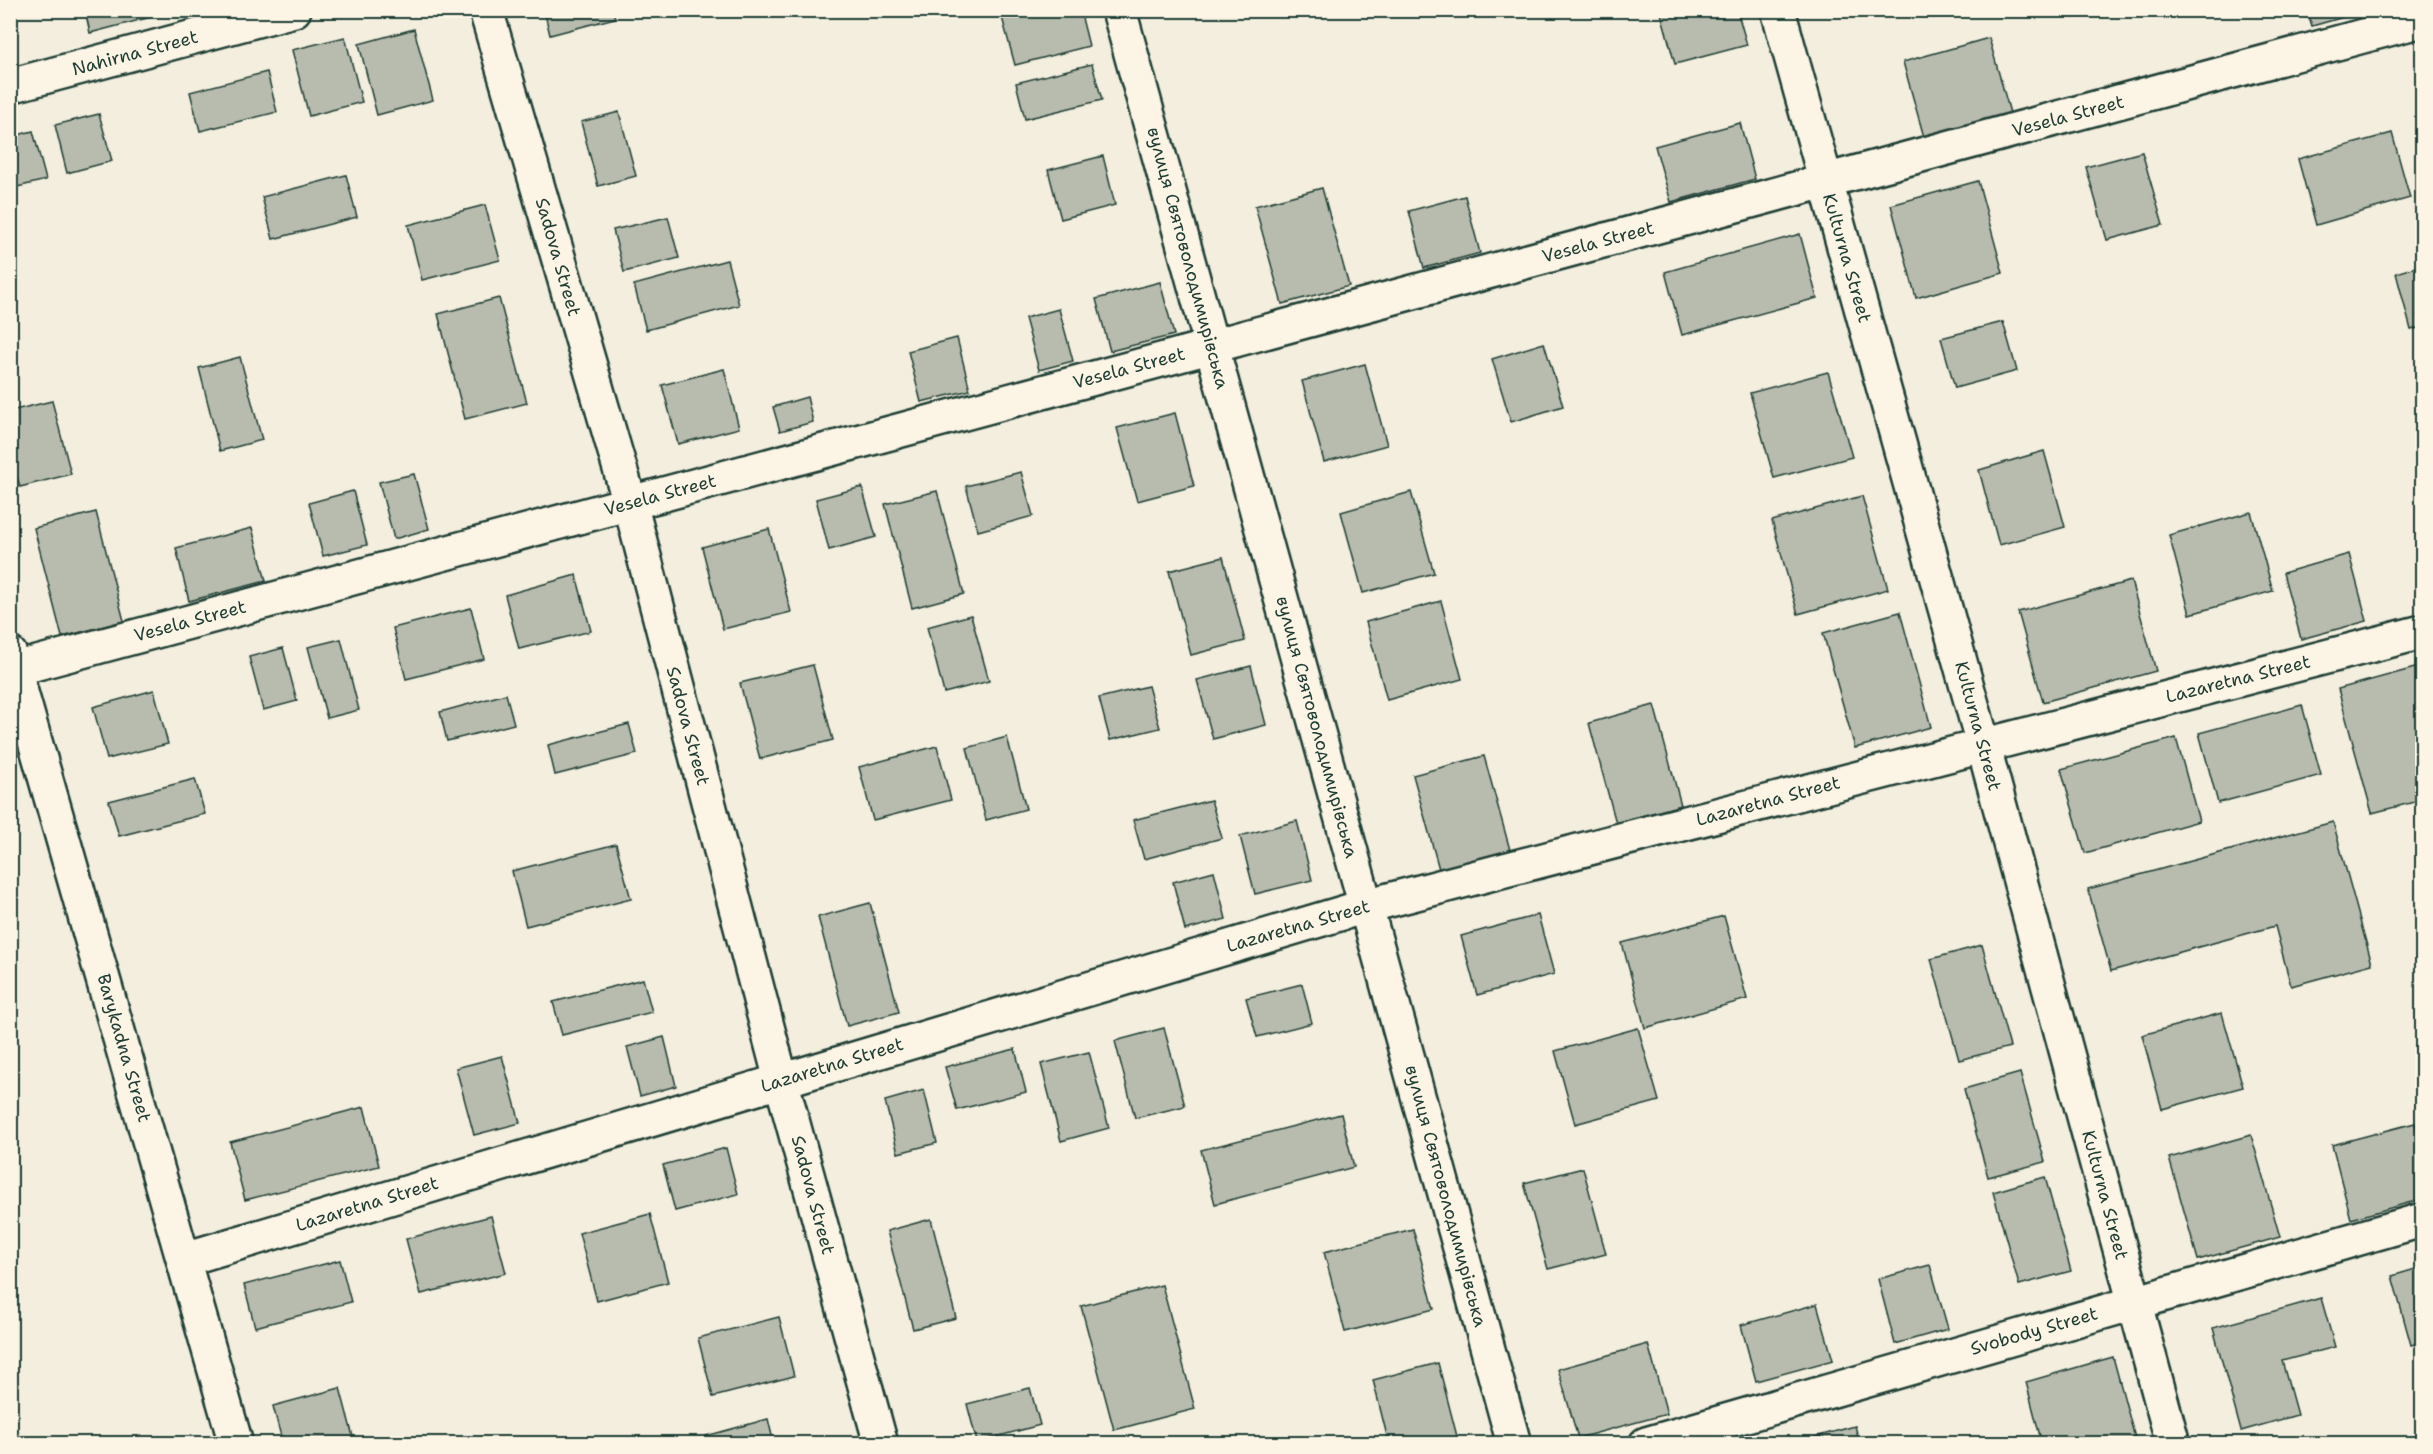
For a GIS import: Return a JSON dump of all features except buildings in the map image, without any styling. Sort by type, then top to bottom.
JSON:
[{"type":"street","name":"Nahirna Street","points":[[10,86],[294,10]]},
{"type":"street","name":"Sadova Street","points":[[486,10],[630,503],[782,1080],[881,1443]]},
{"type":"street","name":"вулиця Святоволодимирівська","points":[[1119,10],[1514,1443]]},
{"type":"street","name":"Kulturna Street","points":[[1778,10],[1983,744],[2173,1443]]},
{"type":"street","name":"Vesela Street","points":[[12,662],[630,503],[2422,20]]},
{"type":"street","name":"Lazaretna Street","points":[[185,1259],[1366,906],[1983,744],[2422,632]]},
{"type":"street","name":"Barykadna Street","points":[[12,662],[236,1443]]},
{"type":"street","name":"Svobody Street","points":[[1646,1443],[2422,1220]]}]
